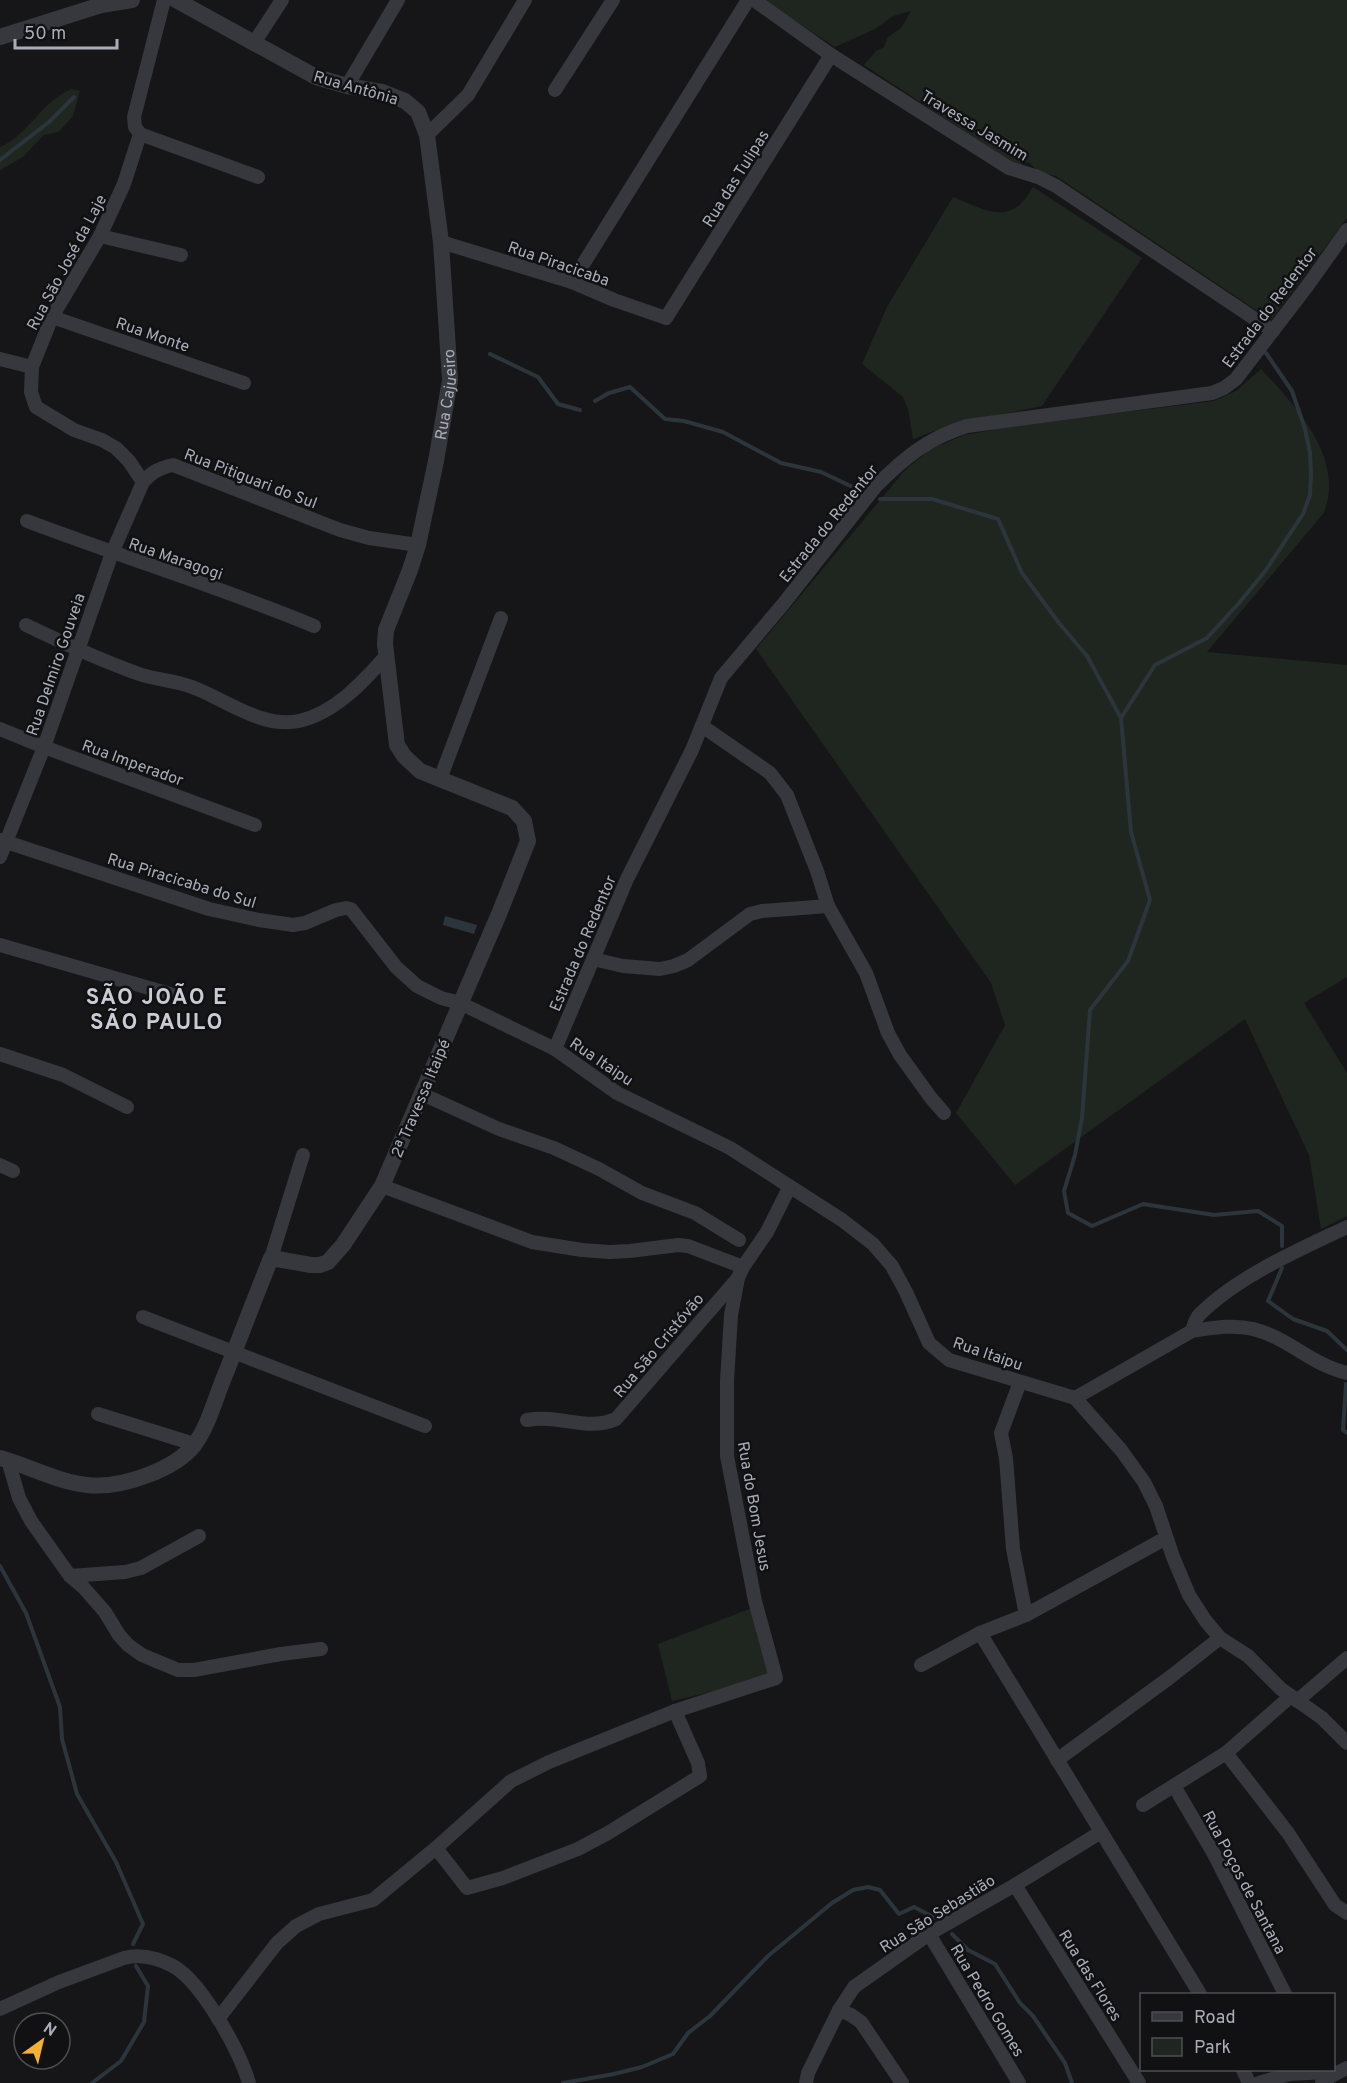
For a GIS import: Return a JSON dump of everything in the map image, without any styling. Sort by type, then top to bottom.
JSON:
[{"type":"street","points":[[0,37],[101,5],[132,0]]},
{"type":"street","name":"Rua São José da Laje","points":[[32,367],[52,317],[100,236],[124,184],[140,134],[135,127],[134,117],[164,0]]},
{"type":"street","name":"Rua Antônia","points":[[176,0],[316,77],[347,86],[382,92],[412,105],[418,112],[427,135],[441,242]]},
{"type":"street","points":[[254,43],[282,0]]},
{"type":"street","points":[[347,86],[398,0]]},
{"type":"street","points":[[427,135],[468,95],[525,0]]},
{"type":"street","points":[[555,90],[613,0]]},
{"type":"street","points":[[572,282],[748,0]]},
{"type":"street","name":"Travessa Jasmim","points":[[754,0],[831,55],[1009,168],[1038,177],[1056,186],[1273,331]]},
{"type":"street","name":"Rua das Tulipas","points":[[666,318],[831,55]]},
{"type":"street","points":[[140,134],[258,177]]},
{"type":"street","name":"Estrada do Redentor","points":[[555,1049],[627,879],[692,750],[721,678],[784,603],[876,486],[891,471],[930,441],[967,426],[1212,393],[1224,388],[1236,379],[1347,230]]},
{"type":"street","points":[[100,236],[181,255]]},
{"type":"street","name":"Rua Piracicaba","points":[[441,242],[572,282],[666,318]]},
{"type":"street","name":"Rua Cajueiro","points":[[418,544],[450,380],[441,242]]},
{"type":"street","name":"Rua Monte","points":[[52,317],[244,383]]},
{"type":"street","points":[[0,359],[32,367],[31,392],[36,406],[74,430],[102,440],[116,448],[129,461],[143,482]]},
{"type":"street","name":"Rua Pitiguari do Sul","points":[[143,482],[150,474],[162,467],[172,465],[340,530],[369,538],[418,544]]},
{"type":"street","name":"Rua Delmiro Gouveia","points":[[0,857],[3,841],[44,747],[112,554],[143,482]]},
{"type":"street","name":"Rua Maragogi","points":[[27,521],[112,554],[265,606],[314,627]]},
{"type":"street","name":"2ª Travessa Itaipé","points":[[271,1258],[311,1265],[328,1262],[343,1245],[382,1186],[500,914],[528,841],[524,821],[512,808],[420,771],[412,765],[397,745],[386,656],[386,630],[418,544]]},
{"type":"street","points":[[440,779],[501,618]]},
{"type":"street","points":[[26,625],[141,675],[190,686],[266,719],[283,722],[297,721],[322,712],[365,679],[386,656]]},
{"type":"street","points":[[702,726],[763,767],[788,795],[828,906],[866,973],[888,1033],[900,1055],[944,1113]]},
{"type":"street","name":"Rua Imperador","points":[[0,729],[255,825]]},
{"type":"street","name":"Rua Piracicaba do Sul","points":[[3,841],[209,909],[259,920],[292,925],[305,923],[336,910],[351,909],[404,977],[428,993],[460,1003]]},
{"type":"street","points":[[593,959],[634,967],[660,969],[674,966],[688,960],[750,914],[762,910],[828,906]]},
{"type":"street","points":[[0,945],[177,996]]},
{"type":"street","name":"Rua Itaipu","points":[[460,1003],[555,1049],[618,1093],[730,1148],[842,1220],[873,1244],[892,1266],[929,1344],[949,1360],[1075,1398]]},
{"type":"street","points":[[0,1053],[63,1076],[127,1107]]},
{"type":"street","points":[[422,1094],[499,1129],[563,1152],[642,1193],[695,1213],[739,1240]]},
{"type":"street","points":[[4,1459],[65,1480],[103,1486],[139,1478],[160,1470],[194,1444],[210,1413],[271,1258],[303,1155]]},
{"type":"street","points":[[382,1186],[532,1242],[609,1252],[688,1246],[741,1273]]},
{"type":"street","name":"Rua São Cristóvão","points":[[527,1420],[551,1418],[597,1425],[616,1419],[741,1273],[767,1232],[789,1188]]},
{"type":"street","points":[[1192,1331],[1195,1320],[1200,1314],[1232,1289],[1281,1259],[1347,1227]]},
{"type":"street","name":"Rua do Bom Jesus","points":[[675,1711],[776,1678],[755,1600],[727,1456],[726,1415],[730,1337],[741,1273]]},
{"type":"street","points":[[143,1317],[425,1426]]},
{"type":"street","points":[[1347,1373],[1318,1363],[1267,1333],[1242,1327],[1223,1327],[1192,1331],[1075,1398],[1108,1435],[1143,1482],[1156,1506],[1189,1595],[1205,1620],[1220,1638],[1248,1656],[1275,1683],[1322,1718],[1347,1743]]},
{"type":"street","points":[[1020,1382],[1001,1433],[1006,1458],[1013,1549],[1026,1615]]},
{"type":"street","points":[[98,1414],[194,1444]]},
{"type":"street","points":[[4,1459],[19,1498],[31,1521],[70,1576],[105,1612],[128,1645],[142,1655],[178,1670],[194,1670],[321,1649]]},
{"type":"street","points":[[70,1576],[125,1572],[141,1568],[199,1536]]},
{"type":"street","points":[[921,1665],[980,1633],[1026,1615],[1166,1538]]},
{"type":"street","points":[[980,1633],[1199,1993]]},
{"type":"street","points":[[1058,1760],[1220,1638]]},
{"type":"street","points":[[1143,1805],[1226,1753],[1347,1658]]},
{"type":"street","points":[[218,2019],[277,1943],[296,1926],[319,1914],[373,1900],[511,1781],[549,1762],[675,1711],[698,1763],[700,1776],[592,1842],[549,1861],[467,1888],[436,1848]]},
{"type":"street","points":[[1226,1753],[1288,1833],[1335,1905],[1347,1913]]},
{"type":"street","name":"Rua Poços de Santana","points":[[1174,1786],[1219,1863],[1284,1993]]},
{"type":"street","name":"Rua São Sebastião","points":[[807,2083],[808,2073],[839,2010],[854,1986],[929,1934],[1101,1832]]},
{"type":"street","name":"Rua das Flores","points":[[1015,1885],[1139,2083]]},
{"type":"street","name":"Rua Pedro Gomes","points":[[929,1934],[1019,2083]]},
{"type":"street","points":[[0,2009],[59,1982],[134,1955],[144,1956],[175,1967],[199,1992],[218,2019],[239,2056],[249,2083]]},
{"type":"street","points":[[839,2010],[861,2022],[902,2083]]},
{"type":"street","points":[[1259,2083],[1289,2074],[1327,2075],[1347,2067]]},
{"type":"green space","points":[[763,0],[1347,0],[1347,218],[1271,320],[1056,176],[1039,172],[1028,162],[1020,164],[1011,162],[864,65],[876,51],[884,47],[888,37],[901,28],[911,11],[893,16],[875,29],[835,47]]},
{"type":"green space","points":[[72,89],[80,91],[73,116],[65,125],[58,132],[44,135],[23,157],[0,170],[0,147],[10,142],[52,101]]},
{"type":"green space","points":[[1033,187],[1142,258],[1042,406],[951,425],[913,439],[908,409],[903,397],[862,364],[887,307],[953,197],[988,211],[1007,211],[1025,199]]},
{"type":"green space","points":[[1261,369],[1302,416],[1314,435],[1323,454],[1328,474],[1329,494],[1323,514],[1207,652],[1347,665],[1347,977],[1304,1003],[1347,1073],[1347,1216],[1321,1229],[1309,1155],[1245,1019],[1015,1185],[956,1113],[1005,1025],[991,983],[756,649],[906,469],[931,449],[964,435],[1014,426],[1214,401],[1236,391]]},
{"type":"green space","points":[[752,1608],[772,1677],[672,1701],[658,1644]]},
{"type":"shaded area","points":[[445,916],[477,925],[474,934],[443,925]]},
{"type":"waterway","points":[[0,160],[49,122],[74,97]]},
{"type":"waterway","points":[[1121,718],[1155,665],[1207,638],[1239,603],[1266,570],[1303,514],[1310,495],[1311,474],[1305,429],[1292,391],[1266,353]]},
{"type":"waterway","points":[[490,354],[538,377],[558,404],[580,410]]},
{"type":"waterway","points":[[595,401],[609,393],[630,387],[665,419],[684,421],[723,432],[781,463],[821,472],[859,490]]},
{"type":"waterway","points":[[880,499],[932,499],[998,519],[1022,573],[1087,656],[1121,718],[1131,832],[1150,900],[1128,961],[1090,1010],[1082,1118],[1075,1155],[1064,1191],[1068,1213],[1092,1226],[1143,1204],[1214,1215],[1258,1211],[1282,1226],[1282,1246]]},
{"type":"waterway","points":[[1282,1268],[1268,1301],[1293,1319],[1327,1331],[1347,1350]]},
{"type":"waterway","points":[[1346,1384],[1343,1430],[1347,1433]]},
{"type":"waterway","points":[[0,1566],[26,1613],[60,1707],[62,1739],[77,1794],[116,1862],[143,1924],[133,1944]]},
{"type":"waterway","points":[[563,2083],[642,2067],[673,2054],[688,2033],[710,2016],[768,1956],[832,1903],[853,1890],[868,1887],[880,1890],[899,1914],[914,1907],[935,1918]]},
{"type":"waterway","points":[[952,1934],[968,1950],[995,1964],[1020,2003],[1033,2016],[1065,2063],[1072,2083]]},
{"type":"waterway","points":[[92,2083],[121,2061],[144,2022],[148,1986],[136,1966]]},
{"type":"district","name":"SÃO JOÃO E SÃO PAULO","points":[[157,1008]]}]
